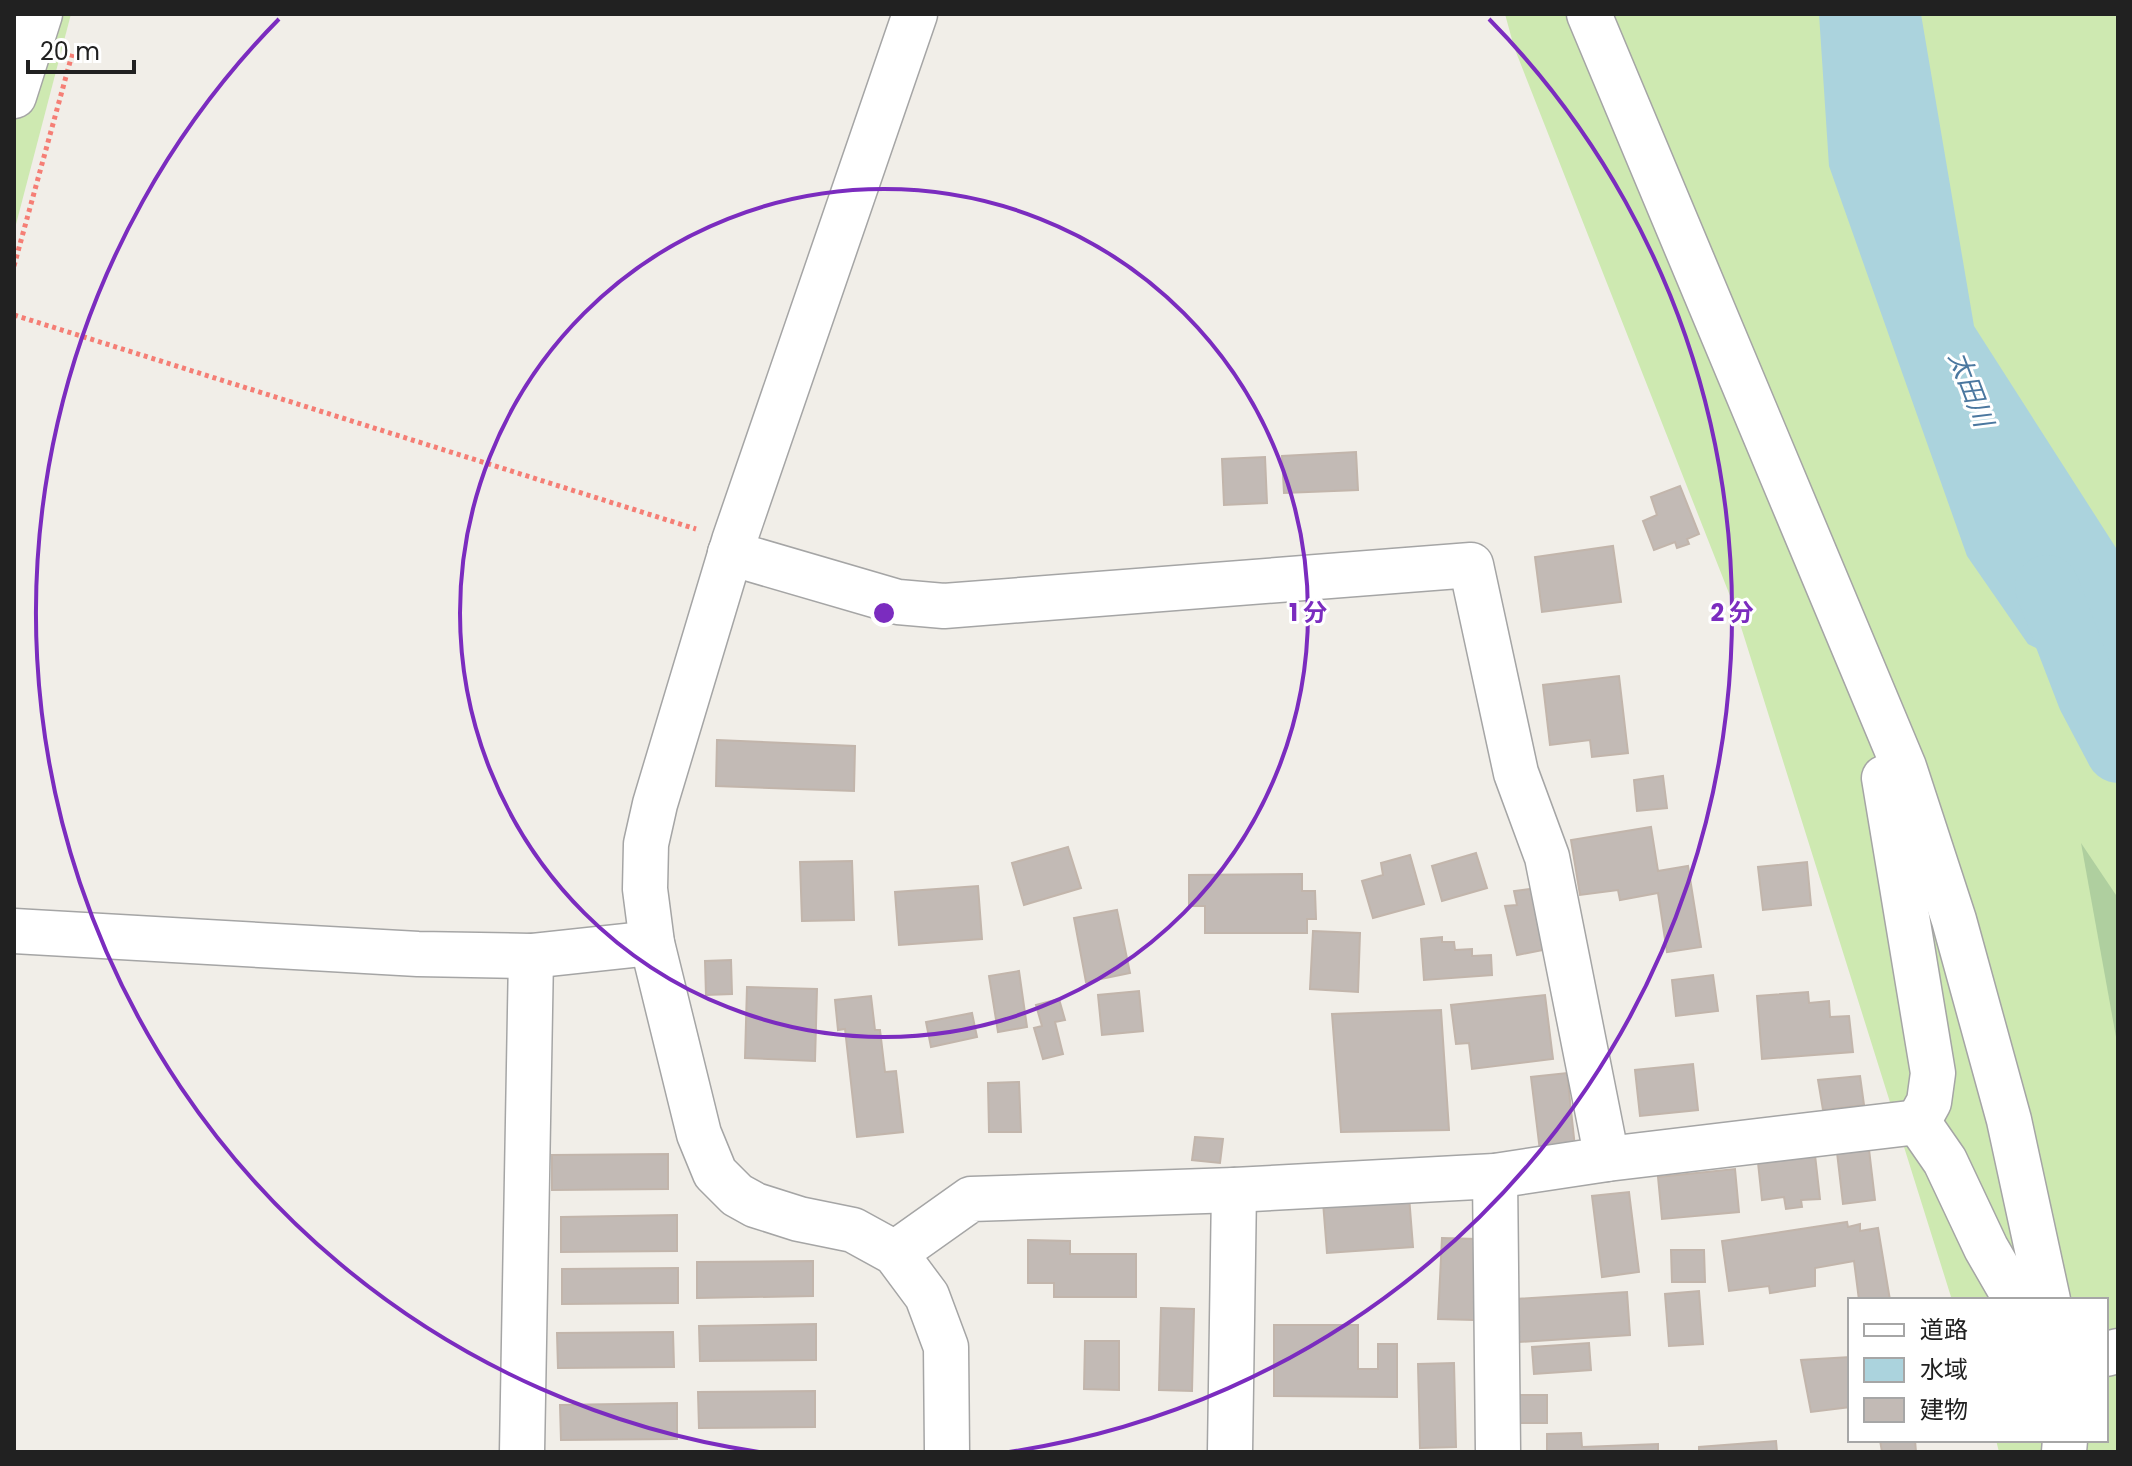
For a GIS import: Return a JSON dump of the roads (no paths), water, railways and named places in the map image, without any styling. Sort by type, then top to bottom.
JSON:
[{"type":"street","points":[[14,96],[40,14]]},
{"type":"street","points":[[915,14],[732,547],[655,804],[646,844],[645,889],[652,943],[699,1134],[715,1173],[737,1195],[755,1205],[799,1219],[853,1230],[895,1253],[927,1296],[946,1347],[947,1452]]},
{"type":"street","points":[[1589,14],[1904,767],[1954,920],[2009,1120],[2048,1298]]},
{"type":"street","points":[[732,547],[898,602],[944,606],[1471,565],[1516,773],[1547,857],[1607,1159]]},
{"type":"street","points":[[1883,723],[1883,774],[1933,1073],[1929,1102],[1918,1122]]},
{"type":"street","points":[[14,931],[393,953],[531,956],[652,943]]},
{"type":"street","points":[[522,1452],[531,956]]},
{"type":"street","points":[[895,1253],[971,1199],[1234,1190],[1495,1176],[1607,1159],[1918,1122]]},
{"type":"street","points":[[1918,1122],[1945,1161],[1986,1248],[2015,1298]]},
{"type":"street","points":[[1495,1176],[1498,1452]]},
{"type":"street","points":[[1230,1452],[1234,1190]]},
{"type":"water","points":[[1819,14],[1921,14],[1974,326],[2118,551],[2118,688],[2028,644],[1967,556],[1829,166]]},
{"type":"waterway","name":"太田川","points":[[2047,587],[2089,696],[2118,751]]}]
